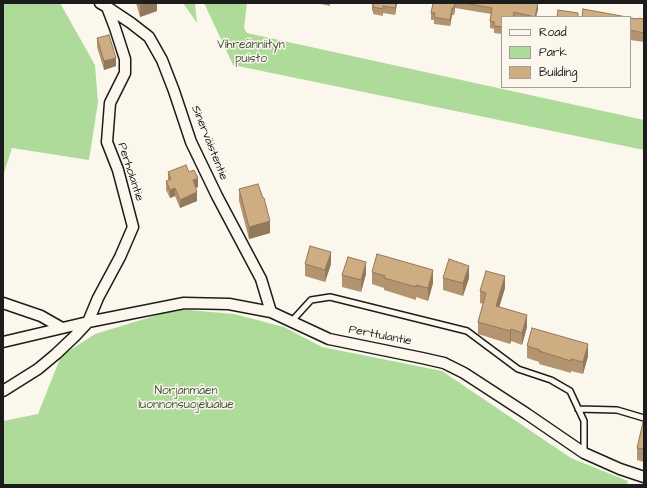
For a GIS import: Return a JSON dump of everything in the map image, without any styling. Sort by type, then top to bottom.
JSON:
[{"type":"street","name":"Sinerväistentie","points":[[105,4],[148,37],[162,60],[192,142],[217,196],[261,279],[271,312]]},
{"type":"street","name":"Perholantie","points":[[88,322],[98,298],[120,257],[133,227],[118,170],[107,142],[110,104],[125,73],[125,59],[105,4]]},
{"type":"street","points":[[3,303],[42,316],[62,328]]},
{"type":"street","name":"Perttulantie","points":[[6,341],[88,322],[184,303],[229,304],[271,312],[329,340],[444,363],[464,373],[584,452],[620,469],[644,477]]},
{"type":"street","points":[[3,391],[38,369],[56,354],[88,322]]},
{"type":"lane","points":[[290,322],[311,300],[330,297],[467,331],[518,369],[551,380],[570,391],[584,421],[584,452]]},
{"type":"lane","points":[[578,409],[617,410],[644,418]]},
{"type":"green space","points":[[3,3],[60,3],[95,65],[98,102],[89,160],[12,148],[3,176]]},
{"type":"green space","points":[[183,3],[195,3],[197,23]]},
{"type":"green space","name":"Vihreänniityn puisto","points":[[204,3],[247,3],[244,28],[247,33],[644,120],[644,150],[233,65]]},
{"type":"green space","name":"Norjanmäen luonnonsuojelualue","points":[[177,309],[234,314],[284,327],[322,347],[442,371],[571,458],[628,481],[627,485],[3,485],[3,421],[38,414],[61,356],[95,334]]},
{"type":"building","points":[[372,3],[396,3],[395,8],[383,6],[383,9],[373,7],[374,5]]},
{"type":"building","points":[[433,3],[455,3],[454,8],[452,8],[450,20],[434,17],[435,13],[431,13]]},
{"type":"building","points":[[464,3],[538,3],[535,16],[514,12],[513,16],[501,16],[501,27],[494,26],[494,22],[490,21],[492,8]]},
{"type":"building","points":[[583,9],[622,16],[582,16]]},
{"type":"building","points":[[558,10],[578,13],[578,16],[557,16]]},
{"type":"building","points":[[631,18],[644,19],[644,33],[631,30]]},
{"type":"building","points":[[109,35],[116,58],[104,61],[97,38]]},
{"type":"building","points":[[186,165],[189,172],[194,170],[198,178],[193,180],[197,192],[180,200],[175,188],[170,190],[166,181],[171,179],[168,172]]},
{"type":"building","points":[[258,184],[264,198],[270,221],[249,227],[239,189]]},
{"type":"building","points":[[310,246],[331,252],[325,270],[305,264]]},
{"type":"building","points":[[377,254],[433,270],[428,288],[416,285],[416,287],[384,278],[385,276],[372,272]]},
{"type":"building","points":[[348,257],[366,262],[361,280],[342,275]]},
{"type":"building","points":[[449,259],[469,266],[463,283],[443,278]]},
{"type":"building","points":[[486,271],[505,276],[496,306],[527,315],[522,333],[511,329],[510,331],[478,322],[486,293],[480,291]]},
{"type":"building","points":[[532,328],[588,344],[583,362],[571,359],[571,361],[527,346]]},
{"type":"building","points":[[644,418],[644,449],[637,448]]}]
